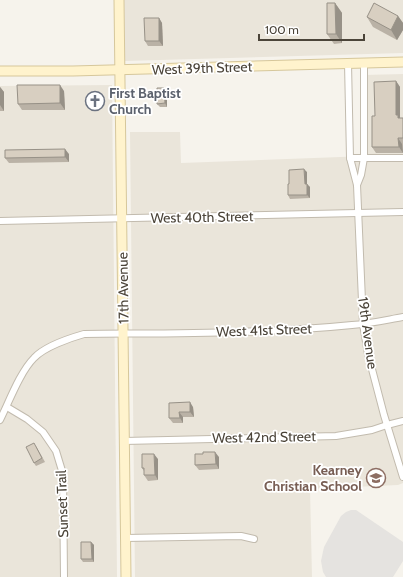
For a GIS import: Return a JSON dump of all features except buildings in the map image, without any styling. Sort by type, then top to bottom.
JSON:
[{"type":"main road","name":"17th Avenue","points":[[119,0],[123,219],[126,577]]},
{"type":"main road","name":"West 39th Street","points":[[0,71],[120,70],[403,62]]},
{"type":"street","name":"19th Avenue","points":[[348,63],[350,158],[356,185],[363,324],[368,354],[403,477]]},
{"type":"street","name":"19th Avenue","points":[[356,185],[361,175],[364,158],[364,63]]},
{"type":"street","points":[[350,158],[403,158]]},
{"type":"street","name":"West 40th Street","points":[[0,221],[403,212]]},
{"type":"street","name":"West 41st Street","points":[[0,420],[24,372],[34,357],[68,339],[84,334],[321,328],[363,324],[403,317]]},
{"type":"street","name":"Sunset Trail","points":[[7,406],[44,432],[56,451],[64,474],[64,577]]},
{"type":"street","name":"West 42nd Street","points":[[124,441],[336,436],[372,430],[403,421]]},
{"type":"street","points":[[125,538],[241,536],[254,540]]},
{"type":"shaded area","points":[[124,0],[403,0],[403,53],[125,61]]},
{"type":"shaded area","points":[[403,74],[403,483],[398,485],[310,489],[312,577],[135,577],[130,132],[180,132],[181,163],[367,156],[364,75]]},
{"type":"shaded area","points":[[112,85],[117,577],[0,577],[0,86]]},
{"type":"shaded area","points":[[351,510],[356,510],[403,542],[403,561],[393,577],[326,577],[323,572],[321,561],[324,547],[341,516]]},
{"type":"place","name":"First Baptist Church","points":[[95,101]]},
{"type":"place","name":"Kearney Christian School","points":[[376,478]]}]
